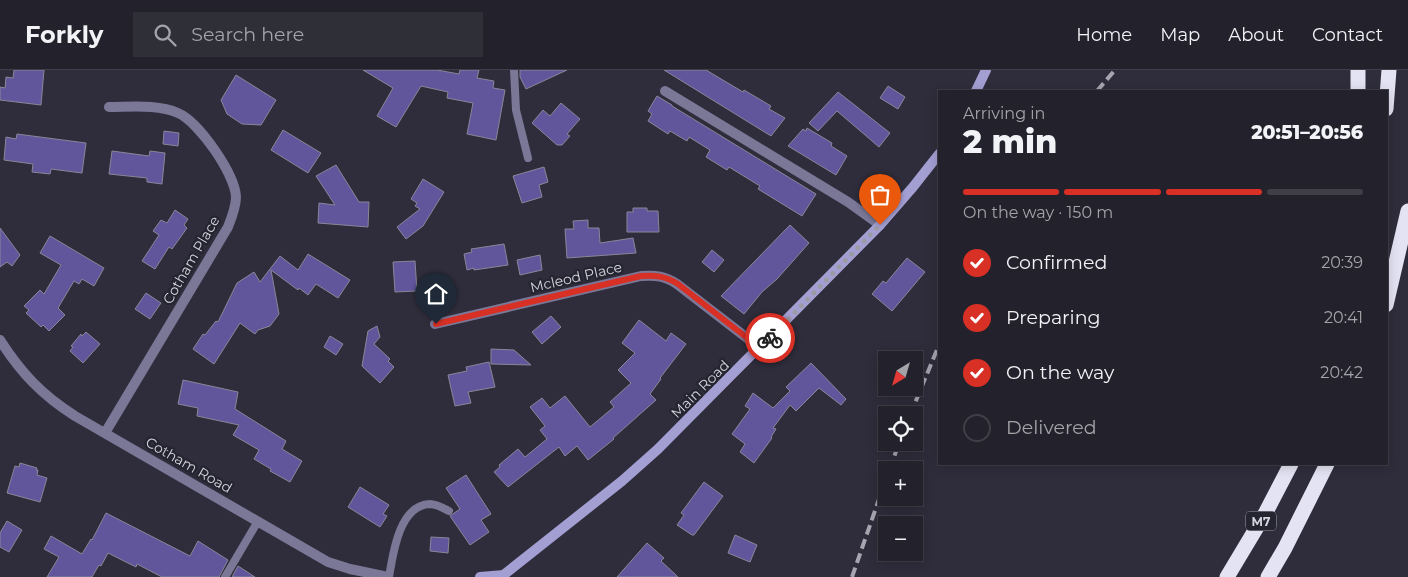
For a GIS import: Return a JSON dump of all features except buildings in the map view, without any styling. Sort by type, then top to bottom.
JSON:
[{"type":"highway","points":[[1358,70],[1358,90]]},
{"type":"highway","points":[[1387,90],[1389,70]]},
{"type":"highway","points":[[1388,298],[1404,243],[1408,211]]},
{"type":"highway","name":"M7","points":[[1227,577],[1266,512],[1290,465]]},
{"type":"highway","name":"M7","points":[[1268,577],[1285,548],[1326,465]]},
{"type":"main road","points":[[976,90],[986,70]]},
{"type":"main road","name":"Main Road","points":[[502,576],[622,482],[658,450],[880,225],[938,155]]},
{"type":"main road","points":[[480,577],[502,576]]},
{"type":"street","points":[[665,91],[848,202],[880,225]]},
{"type":"street","name":"Cotham Place","points":[[105,433],[228,227],[234,213],[236,196],[231,179],[212,146],[190,120],[178,112],[164,108],[109,107]]},
{"type":"street","name":"Mcleod Place","points":[[436,324],[641,276],[655,275],[667,278],[678,284],[760,348]]},
{"type":"street","name":"Cotham Road","points":[[1,344],[29,379],[52,402],[328,562],[350,570],[389,577]]},
{"type":"lane","points":[[514,70],[516,110],[528,158]]},
{"type":"lane","points":[[389,577],[395,545],[406,519],[424,505],[432,504],[449,510]]},
{"type":"lane","points":[[225,577],[258,521]]},
{"type":"railway","points":[[1098,90],[1115,70]]},
{"type":"railway","points":[[914,406],[938,347]]},
{"type":"railway","points":[[893,461],[896,451]]},
{"type":"railway","points":[[852,577],[878,502]]},
{"type":"way so far","points":[[770,338],[880,225]]},
{"type":"route","points":[[436,324],[641,276],[655,275],[667,278],[678,284],[760,348],[770,338]]}]
